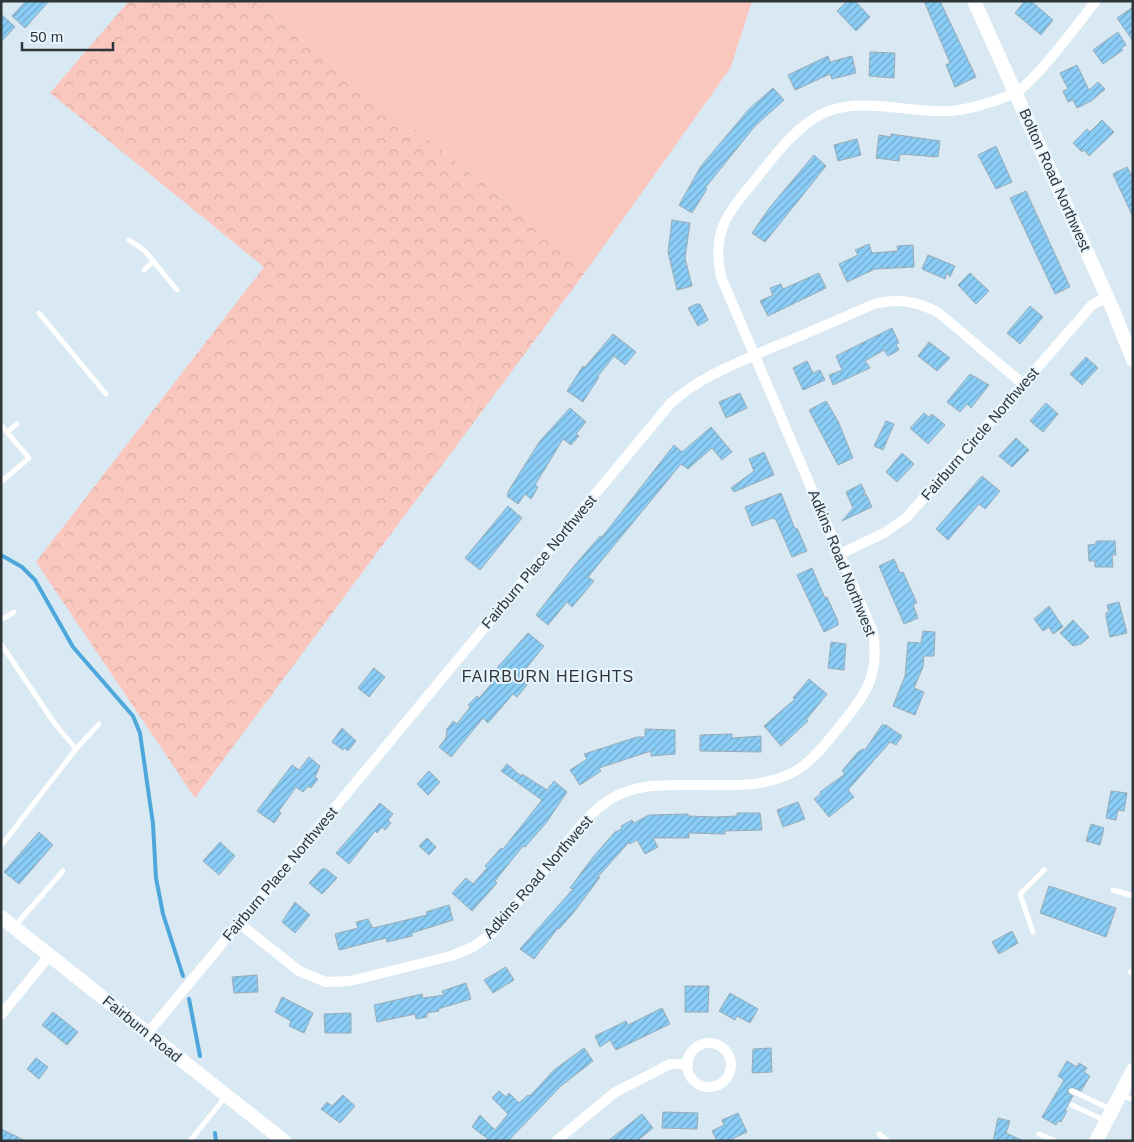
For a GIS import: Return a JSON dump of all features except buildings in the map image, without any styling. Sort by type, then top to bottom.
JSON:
[{"type":"street","name":"Bolton Road Northwest","points":[[974,1],[1107,296],[1133,360]]},
{"type":"street","name":"Adkins Road Northwest","points":[[239,923],[299,971],[326,982],[350,981],[451,956],[473,947],[492,933],[588,818],[614,797],[633,789],[652,785],[760,784],[779,778],[797,769],[818,752],[859,703],[869,686],[874,670],[876,650],[873,632],[721,277],[717,259],[718,241],[722,224],[731,209],[792,135],[815,118],[845,107],[866,105],[952,111],[978,106],[1015,93],[1030,81],[1096,1]]},
{"type":"street","name":"Fairburn Circle Northwest","points":[[840,554],[884,533],[907,517],[1092,305],[1107,296]]},
{"type":"street","name":"Fairburn Place Northwest","points":[[147,1034],[670,404],[701,379],[874,304],[905,300],[924,304],[940,313],[1023,384]]},
{"type":"street","name":"Fairburn Road","points":[[1,917],[284,1141]]},
{"type":"street","points":[[1,1015],[50,955]]},
{"type":"street","points":[[704,1044],[711,1044],[724,1049],[728,1054],[731,1068],[729,1075],[718,1085],[704,1086],[692,1078],[688,1064],[693,1052],[704,1044]]},
{"type":"street","points":[[556,1141],[614,1093],[670,1064],[688,1064]]},
{"type":"street","points":[[1096,1141],[1110,1116],[1127,1097],[1133,1070]]},
{"type":"lane","points":[[129,240],[144,250],[177,290]]},
{"type":"lane","points":[[144,270],[154,261]]},
{"type":"lane","points":[[38,313],[106,394]]},
{"type":"lane","points":[[61,340],[66,336]]},
{"type":"lane","points":[[7,432],[17,424]]},
{"type":"lane","points":[[1,425],[29,458],[1,482]]},
{"type":"lane","points":[[1,620],[14,612]]},
{"type":"lane","points":[[1,644],[55,724],[76,750]]},
{"type":"lane","points":[[1,846],[76,750],[99,724]]},
{"type":"lane","points":[[1033,932],[1020,894],[1044,870]]},
{"type":"lane","points":[[14,927],[63,871]]},
{"type":"lane","points":[[1113,890],[1133,896]]},
{"type":"lane","points":[[1072,1091],[1110,1116]]},
{"type":"lane","points":[[190,1141],[226,1095]]},
{"type":"lane","points":[[1072,1106],[1110,1116]]},
{"type":"lane","points":[[879,1134],[888,1141]]},
{"type":"lane","points":[[1039,1134],[1055,1141]]},
{"type":"green space","points":[[129,1],[253,1],[589,267],[195,798],[36,562],[264,267],[50,93]]},
{"type":"green space","points":[[253,1],[752,1],[731,67],[589,267]]},
{"type":"waterway","points":[[1,555],[22,567],[35,580],[73,647],[133,716],[140,733],[153,824],[156,878],[163,914],[183,976]]},
{"type":"waterway","points":[[189,999],[200,1056]]},
{"type":"waterway","points":[[215,1133],[216,1141]]},
{"type":"district","name":"FAIRBURN HEIGHTS","points":[[548,676]]}]
